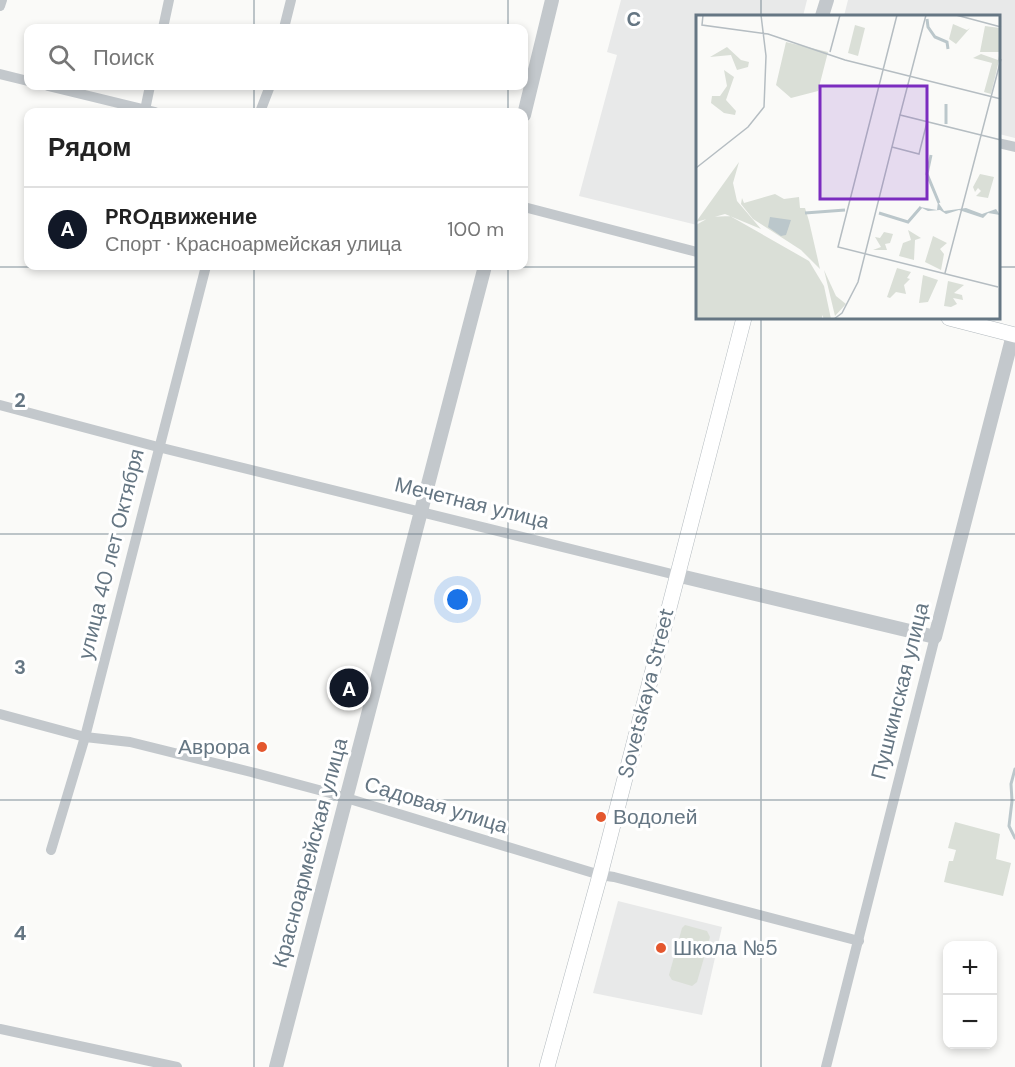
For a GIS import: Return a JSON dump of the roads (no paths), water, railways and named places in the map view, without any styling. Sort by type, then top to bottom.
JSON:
[{"type":"main road","name":"Sovetskaya Street","points":[[547,1067],[600,875],[743,320]]},
{"type":"main road","points":[[958,320],[1014,332]]},
{"type":"street","points":[[0,6],[2,0]]},
{"type":"street","points":[[164,24],[169,0]]},
{"type":"street","points":[[285,24],[291,0]]},
{"type":"street","points":[[526,108],[552,0]]},
{"type":"street","points":[[822,15],[826,0]]},
{"type":"street","points":[[0,74],[24,80]]},
{"type":"street","points":[[64,90],[138,108]]},
{"type":"street","points":[[150,90],[150,108]]},
{"type":"street","points":[[262,108],[268,90]]},
{"type":"street","points":[[1000,143],[1015,147]]},
{"type":"street","points":[[528,208],[696,252]]},
{"type":"street","name":"улица 40 лет Октября","points":[[51,850],[85,737],[205,270]]},
{"type":"street","name":"Красноармейская улица","points":[[276,1067],[484,270]]},
{"type":"street","name":"Пушкинская улица","points":[[826,1067],[934,637],[1014,332]]},
{"type":"street","name":"Мечетная улица","points":[[0,405],[158,447],[934,637]]},
{"type":"street","name":"Садовая улица","points":[[0,714],[85,737],[130,742],[251,772],[600,875],[859,941]]},
{"type":"street","points":[[0,1029],[177,1067]]},
{"type":"waterway","points":[[1015,769],[1011,784],[1012,801],[1009,826],[1015,838]]},
{"type":"place","name":"PROдвижение","points":[[349,688]]},
{"type":"place","name":"Аврора","points":[[262,747]]},
{"type":"place","name":"Водолей","points":[[601,817]]},
{"type":"place","name":"Школа №5","points":[[661,948]]}]
